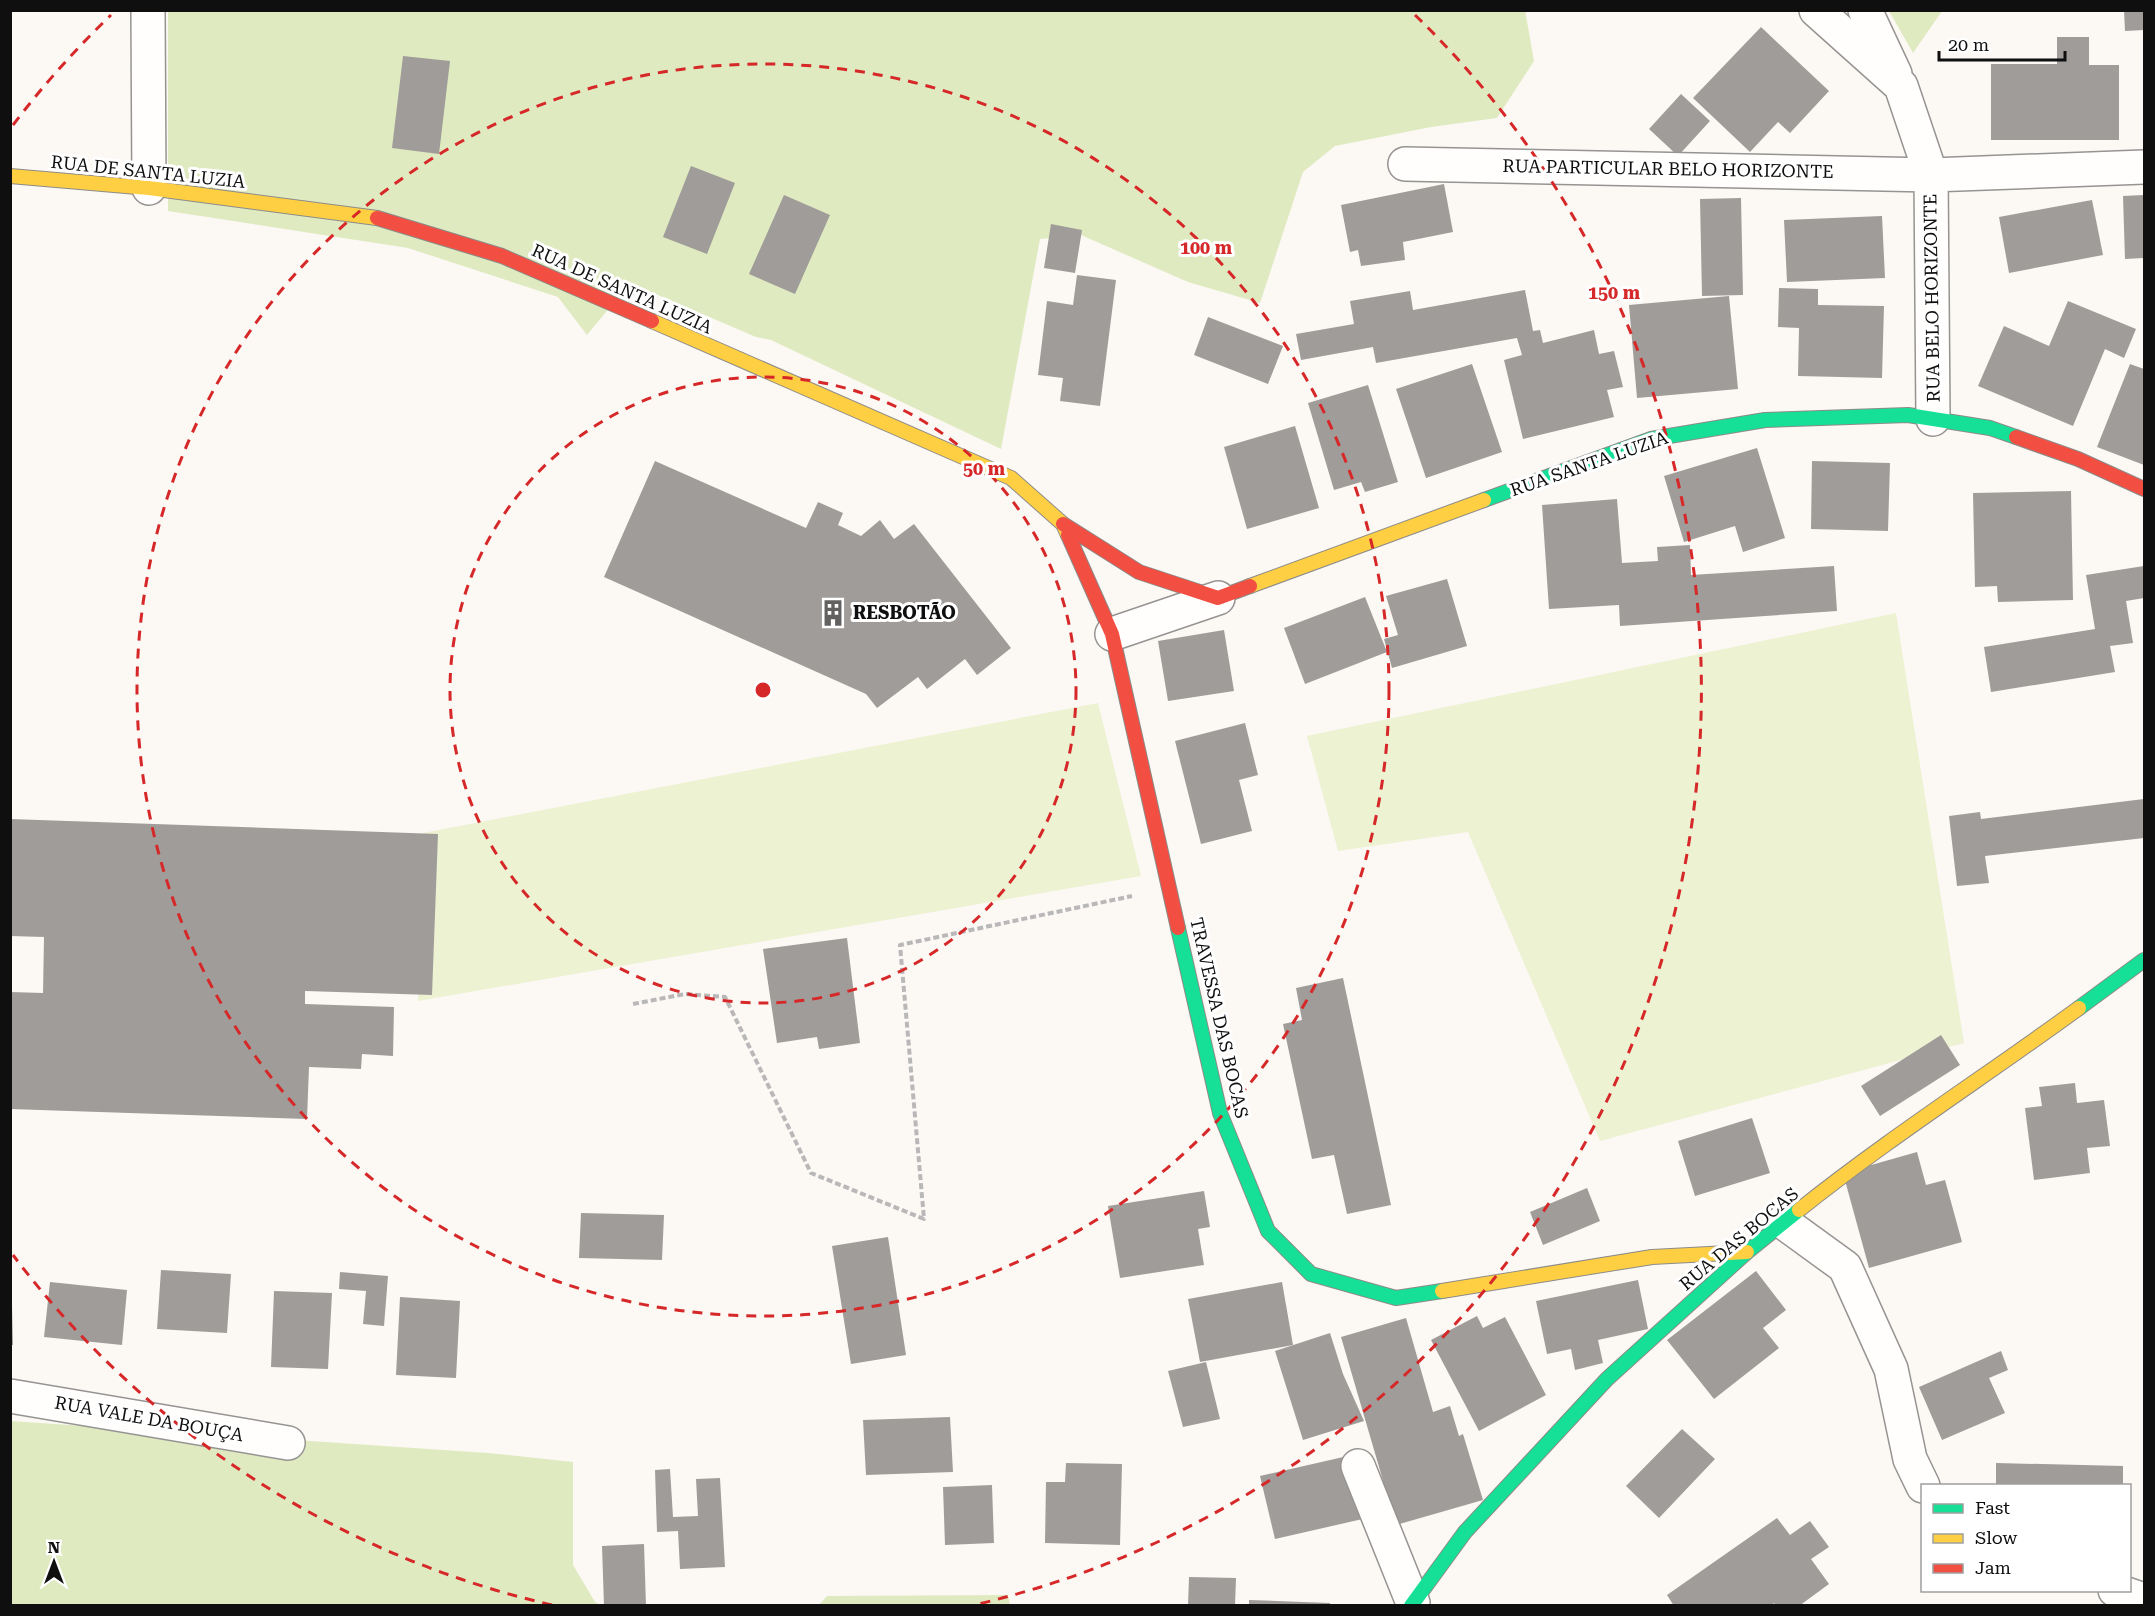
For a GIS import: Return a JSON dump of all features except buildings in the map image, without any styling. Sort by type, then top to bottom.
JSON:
[{"type":"street","points":[[148,10],[149,188]]},
{"type":"street","points":[[1816,10],[1901,86]]},
{"type":"street","points":[[1865,10],[1901,86],[1931,175]]},
{"type":"street","name":"RUA PARTICULAR BELO HORIZONTE","points":[[1405,164],[1931,175]]},
{"type":"street","name":"RUA BELO HORIZONTE","points":[[1933,419],[1931,175],[2145,167]]},
{"type":"street","name":"RUA DE SANTA LUZIA","points":[[10,176],[149,188],[376,218],[502,256],[1011,478],[1063,524],[1112,634]]},
{"type":"street","name":"RUA SANTA LUZIA","points":[[1112,634],[1218,598],[1652,439],[1764,420],[1908,415],[1989,429],[2078,459],[2145,489]]},
{"type":"street","points":[[1063,524],[1139,572],[1218,598]]},
{"type":"street","name":"TRAVESSA DAS BOCAS","points":[[1112,634],[1220,1113],[1268,1231],[1311,1274],[1396,1298],[1652,1257],[1747,1252]]},
{"type":"street","name":"RUA DAS BOCAS","points":[[1412,1604],[1465,1532],[1607,1379],[1747,1252],[1858,1163],[2006,1061],[2145,960]]},
{"type":"street","points":[[1784,1222],[1845,1267],[1891,1369],[1910,1459],[1922,1484]]},
{"type":"street","name":"RUA VALE DA BOUÇA","points":[[10,1396],[288,1443]]},
{"type":"street","points":[[1358,1466],[1412,1604]]},
{"type":"street","points":[[2121,1592],[2145,1600]]},
{"type":"path","points":[[633,1004],[685,994],[725,997],[811,1173],[924,1219],[900,945],[1170,888]]},
{"type":"green space","points":[[1525,10],[1534,61],[1497,118],[1431,127],[1335,146],[1303,172],[1260,303],[1188,282],[1081,235],[1040,239],[1001,449],[771,340],[756,337],[630,283],[587,335],[558,297],[408,248],[168,211],[168,11]]},
{"type":"green space","points":[[1889,11],[1942,11],[1913,53]]},
{"type":"green space","points":[[1896,613],[1964,1043],[1600,1141],[1468,832],[1338,851],[1307,736]]},
{"type":"green space","points":[[1098,703],[1141,876],[418,1001],[423,833]]},
{"type":"green space","points":[[10,1421],[488,1453],[573,1462],[573,1565],[595,1602],[600,1605],[11,1605]]},
{"type":"green space","points":[[1008,1595],[1010,1605],[819,1605],[827,1596]]},
{"type":"traffic: fast","points":[[1484,500],[1651,439],[1765,420],[1908,415],[1990,428],[2016,437]]},
{"type":"traffic: fast","points":[[1178,928],[1220,1113],[1268,1231],[1311,1274],[1396,1298],[1442,1291]]},
{"type":"traffic: fast","points":[[2079,1008],[2144,960]]},
{"type":"traffic: fast","points":[[1411,1606],[1465,1532],[1607,1379],[1747,1252],[1799,1210]]},
{"type":"traffic: slow","points":[[10,176],[149,188],[377,218]]},
{"type":"traffic: slow","points":[[652,321],[1011,478],[1063,524],[1068,535]]},
{"type":"traffic: slow","points":[[1250,586],[1484,500]]},
{"type":"traffic: slow","points":[[1799,1210],[1903,1132],[2079,1008]]},
{"type":"traffic: slow","points":[[1442,1291],[1652,1257],[1747,1252]]},
{"type":"traffic: jam","points":[[377,218],[502,256],[652,321]]},
{"type":"traffic: jam","points":[[2016,437],[2078,459],[2144,489]]},
{"type":"traffic: jam","points":[[1063,524],[1139,572],[1218,598],[1250,586]]},
{"type":"traffic: jam","points":[[1068,535],[1112,634],[1178,928]]},
{"type":"place","name":"RESBOTÃO","points":[[833,613]]}]
